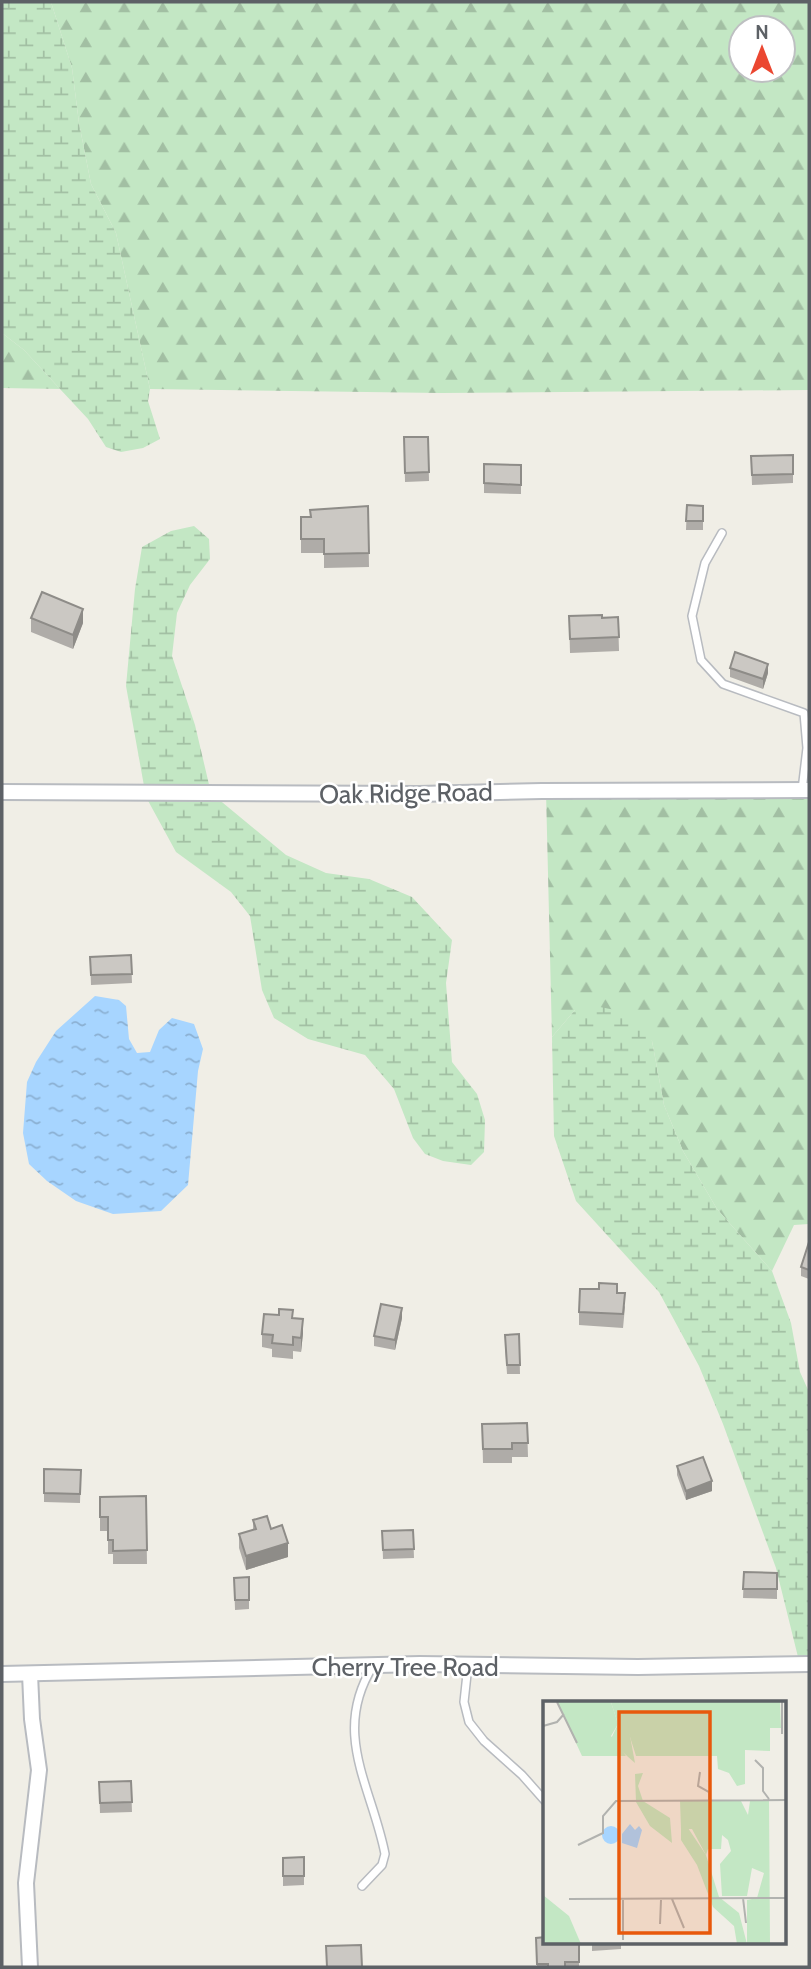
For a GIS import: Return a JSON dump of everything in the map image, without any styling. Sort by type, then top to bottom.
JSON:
[{"type":"street","name":"Oak Ridge Road","points":[[2,792],[419,794],[806,790]]},
{"type":"street","name":"Cherry Tree Road","points":[[2,1674],[373,1666],[638,1667],[809,1664]]},
{"type":"street","points":[[30,1674],[32,1719],[39,1770],[26,1883],[30,1967]]},
{"type":"lane","points":[[722,533],[705,563],[692,616],[701,660],[723,684],[804,713],[807,728],[806,790]]},
{"type":"lane","points":[[468,1665],[464,1702],[469,1722],[484,1741],[522,1775],[543,1799]]},
{"type":"lane","points":[[362,1886],[382,1865],[385,1854],[357,1762],[354,1734],[356,1703],[362,1683],[373,1666]]},
{"type":"green space","points":[[2,2],[51,2],[72,68],[91,184],[116,233],[150,389],[148,401],[160,439],[143,448],[121,452],[106,447],[88,419],[24,350],[2,333]]},
{"type":"green space","points":[[51,2],[809,2],[809,390],[441,393],[150,389],[116,233],[91,184],[72,68]]},
{"type":"green space","points":[[2,333],[24,350],[60,389],[2,388]]},
{"type":"green space","points":[[194,526],[209,539],[210,559],[190,585],[177,613],[172,656],[195,725],[211,793],[286,855],[326,873],[369,879],[412,897],[452,940],[446,983],[452,1062],[477,1094],[485,1120],[484,1152],[471,1165],[443,1161],[425,1154],[413,1138],[394,1089],[365,1055],[308,1039],[274,1018],[262,990],[250,916],[231,892],[176,852],[146,797],[126,686],[135,589],[142,547],[171,531]]},
{"type":"green space","points":[[809,790],[809,1224],[794,1225],[772,1271],[717,1209],[683,1151],[664,1105],[652,1041],[575,1010],[552,1037],[546,792]]},
{"type":"green space","points":[[600,1007],[630,1013],[652,1041],[664,1105],[683,1151],[717,1209],[772,1271],[791,1323],[800,1372],[809,1392],[809,1675],[798,1657],[776,1568],[699,1366],[659,1292],[576,1201],[554,1136],[552,1037],[575,1010]]},
{"type":"water","points":[[95,996],[119,1000],[126,1006],[129,1039],[137,1053],[150,1052],[159,1030],[172,1018],[194,1024],[203,1049],[198,1071],[188,1185],[161,1211],[113,1214],[76,1201],[47,1181],[29,1164],[23,1133],[27,1082],[56,1031]]},
{"type":"building","points":[[404,437],[428,437],[429,472],[405,473]]},
{"type":"building","points":[[793,455],[793,474],[752,475],[751,456]]},
{"type":"building","points":[[484,464],[521,465],[521,485],[484,483]]},
{"type":"building","points":[[687,505],[703,506],[703,521],[686,521]]},
{"type":"building","points":[[368,506],[369,553],[324,554],[324,539],[301,539],[301,517],[311,517],[310,510]]},
{"type":"building","points":[[42,592],[83,609],[73,635],[31,618]]},
{"type":"building","points":[[602,615],[602,618],[618,617],[619,637],[570,639],[569,616]]},
{"type":"building","points":[[735,652],[768,664],[763,679],[730,668]]},
{"type":"building","points":[[131,955],[132,974],[91,975],[90,957]]},
{"type":"building","points":[[809,1242],[809,1270],[801,1267]]},
{"type":"building","points":[[599,1283],[617,1284],[617,1293],[625,1293],[623,1314],[579,1312],[580,1289],[599,1289]]},
{"type":"building","points":[[381,1304],[402,1308],[395,1340],[374,1336]]},
{"type":"building","points":[[279,1309],[293,1310],[292,1318],[303,1319],[301,1338],[293,1337],[293,1345],[272,1343],[273,1335],[262,1334],[264,1314],[279,1315]]},
{"type":"building","points":[[519,1334],[520,1365],[507,1365],[505,1335]]},
{"type":"building","points":[[527,1423],[528,1443],[512,1443],[512,1449],[483,1449],[482,1424]]},
{"type":"building","points":[[703,1457],[712,1481],[686,1491],[677,1466]]},
{"type":"building","points":[[44,1469],[81,1470],[80,1494],[44,1493]]},
{"type":"building","points":[[146,1496],[147,1550],[113,1551],[113,1540],[108,1540],[108,1517],[100,1517],[100,1497]]},
{"type":"building","points":[[267,1516],[271,1529],[282,1525],[288,1543],[246,1556],[239,1534],[256,1529],[253,1520]]},
{"type":"building","points":[[413,1530],[414,1549],[383,1550],[382,1531]]},
{"type":"building","points":[[744,1572],[777,1573],[777,1589],[743,1589]]},
{"type":"building","points":[[249,1577],[249,1600],[235,1600],[234,1578]]},
{"type":"building","points":[[131,1781],[132,1802],[100,1803],[99,1782]]},
{"type":"building","points":[[304,1857],[304,1876],[283,1876],[283,1858]]},
{"type":"building","points":[[543,1937],[543,1944],[579,1944],[579,1962],[565,1962],[565,1967],[537,1964],[536,1938]]},
{"type":"building","points":[[361,1945],[362,1967],[327,1967],[326,1946]]}]
